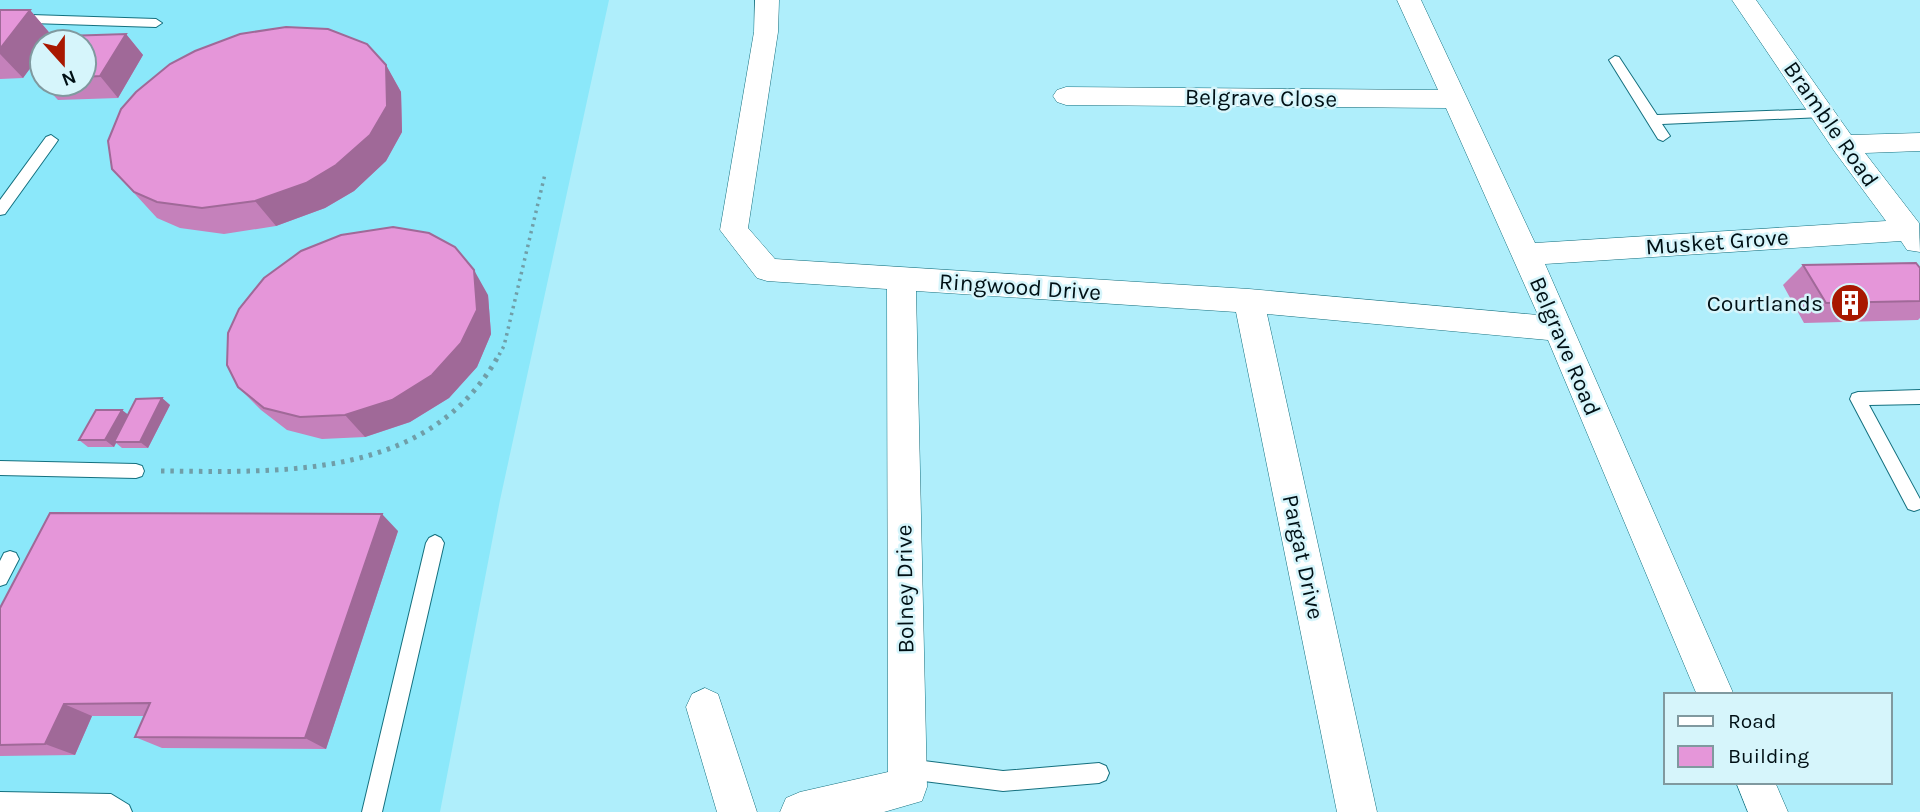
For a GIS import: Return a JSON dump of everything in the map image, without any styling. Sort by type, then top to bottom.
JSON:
[{"type":"street","name":"Ringwood Drive","points":[[767,0],[766,32],[734,229],[767,270],[1250,302],[1556,330]]},
{"type":"street","name":"Belgrave Road","points":[[1409,0],[1526,254],[1556,330],[1715,693]]},
{"type":"street","name":"Bramble Road","points":[[1744,0],[1844,145],[1914,238]]},
{"type":"street","name":"Belgrave Close","points":[[1066,96],[1456,99]]},
{"type":"street","points":[[1844,145],[1920,142]]},
{"type":"street","name":"Musket Grove","points":[[1526,254],[1914,238]]},
{"type":"street","name":"Bolney Drive","points":[[901,279],[908,769]]},
{"type":"street","name":"Pargat Drive","points":[[1250,302],[1357,812]]},
{"type":"street","points":[[705,707],[737,812]]},
{"type":"street","points":[[800,812],[908,787],[908,769]]},
{"type":"street","points":[[1756,784],[1768,812]]},
{"type":"lane","points":[[0,18],[156,23]]},
{"type":"lane","points":[[1615,60],[1663,136]]},
{"type":"lane","points":[[1653,120],[1822,113]]},
{"type":"lane","points":[[0,210],[51,141]]},
{"type":"lane","points":[[1914,505],[1858,398],[1920,397]]},
{"type":"lane","points":[[0,468],[136,471]]},
{"type":"lane","points":[[372,812],[435,543]]},
{"type":"lane","points":[[0,578],[10,559]]},
{"type":"lane","points":[[908,769],[1003,781],[1099,773]]},
{"type":"lane","points":[[0,802],[111,804],[122,812]]},
{"type":"path","points":[[136,471],[265,472],[313,469],[350,460],[407,439],[449,417],[488,375],[504,346],[545,174]]},
{"type":"shaded area","points":[[0,0],[609,0],[500,500],[440,812],[0,812]]},
{"type":"building","points":[[0,10],[30,10],[0,49]]},
{"type":"building","points":[[286,27],[328,29],[367,44],[386,65],[387,106],[370,135],[336,165],[306,183],[255,201],[202,208],[157,202],[134,192],[112,169],[108,141],[121,109],[136,92],[170,64],[195,51],[240,34]]},
{"type":"building","points":[[126,34],[98,76],[98,35]]},
{"type":"building","points":[[393,227],[429,233],[455,247],[474,270],[477,310],[461,343],[432,375],[392,400],[345,415],[300,417],[264,408],[238,387],[227,365],[228,333],[239,309],[264,278],[301,251],[341,235]]},
{"type":"building","points":[[1916,263],[1920,268],[1920,301],[1826,303],[1803,265]]},
{"type":"building","points":[[162,398],[140,442],[114,442],[136,399]]},
{"type":"building","points":[[96,410],[122,410],[105,440],[79,440]]},
{"type":"building","points":[[50,513],[382,514],[305,738],[135,737],[150,703],[64,704],[45,744],[0,745],[0,608]]},
{"type":"place","name":"Courtlands","points":[[1850,303]]}]
